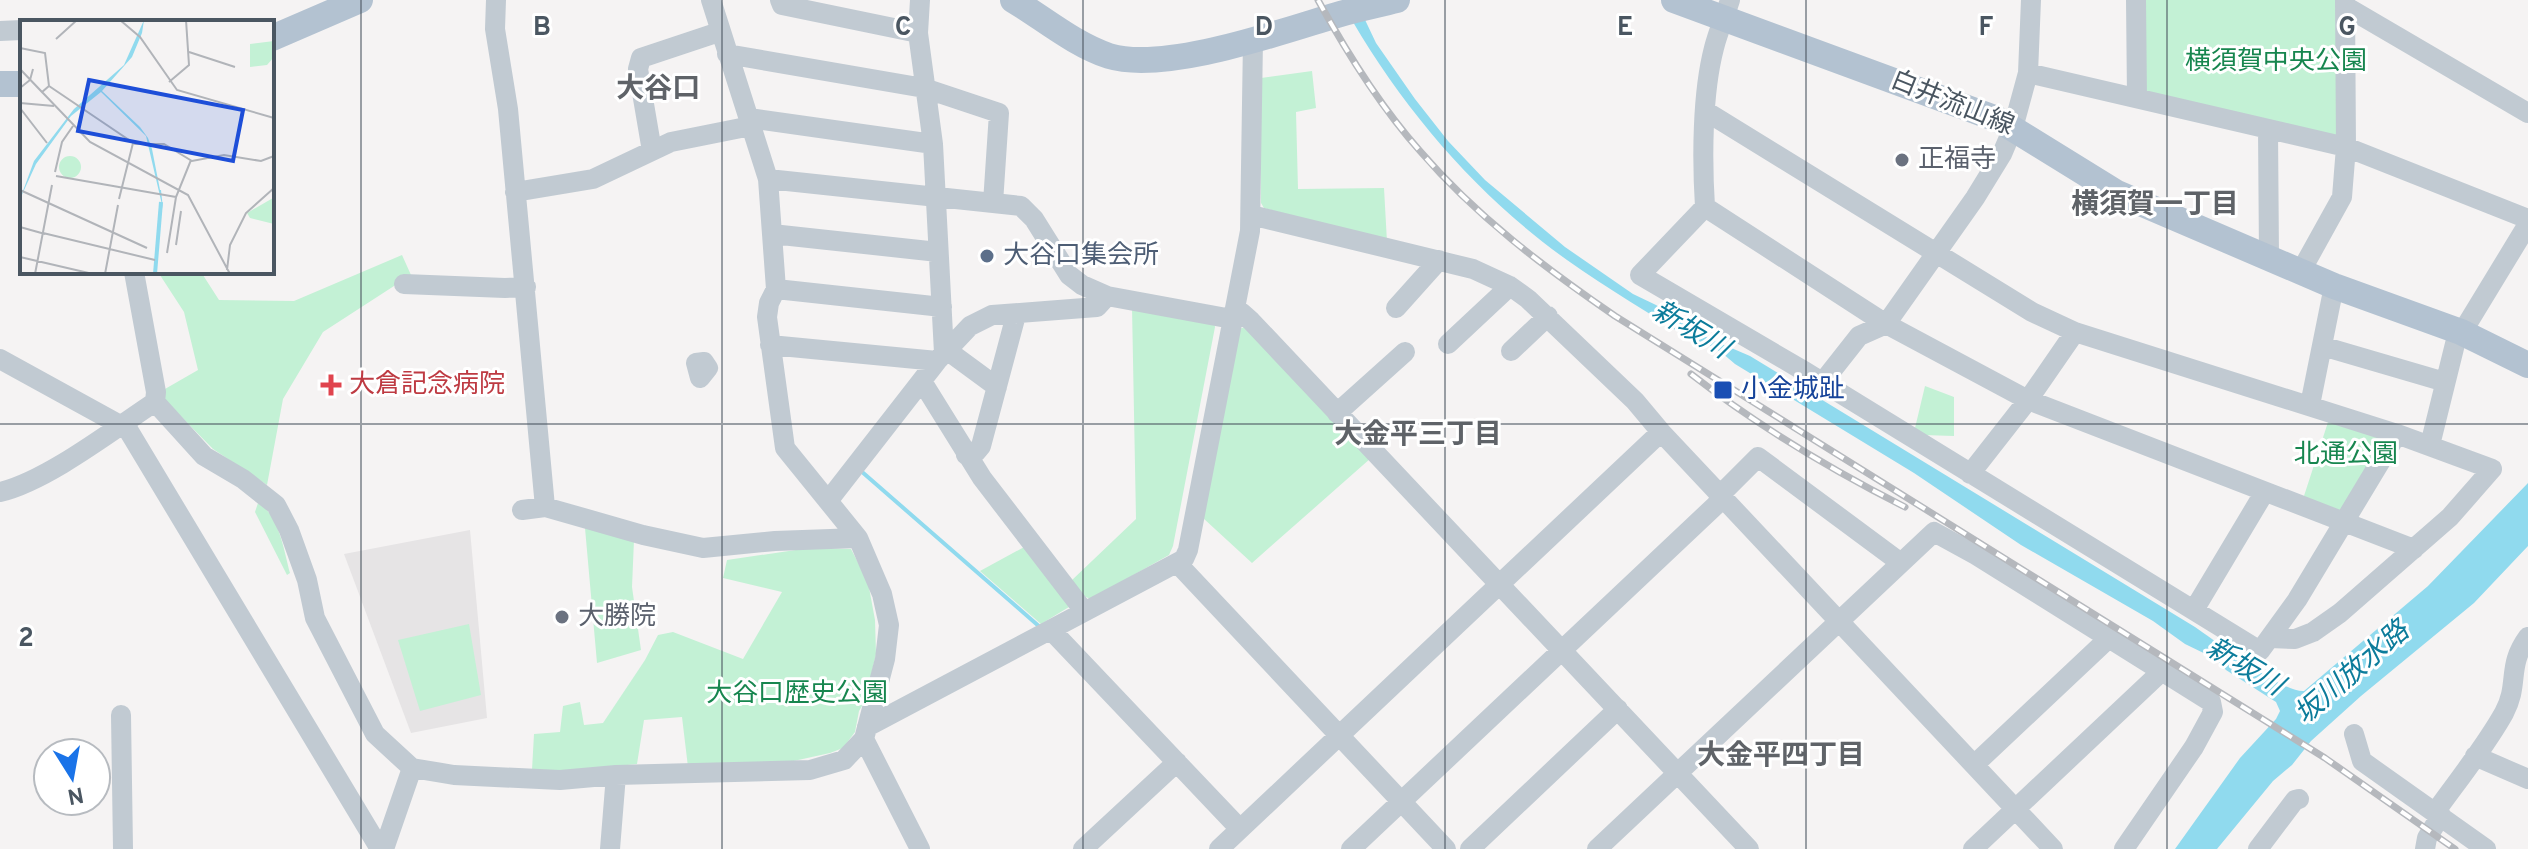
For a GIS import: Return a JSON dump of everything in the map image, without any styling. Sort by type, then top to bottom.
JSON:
[{"type":"main road","points":[[274,37],[360,0]]},
{"type":"main road","points":[[1013,0],[1081,43],[1108,55],[1134,61],[1163,60],[1253,40],[1351,7],[1397,0]]},
{"type":"main road","name":"白井流山線","points":[[1674,0],[1727,9],[1935,94],[2013,128],[2117,193],[2334,286],[2461,332],[2528,365]]},
{"type":"street","points":[[496,0],[495,29],[508,109],[545,507]]},
{"type":"street","points":[[134,274],[155,402],[204,456],[243,479],[276,505],[289,530],[307,580],[321,631],[375,734],[412,768],[454,775],[560,780],[616,775],[810,770],[844,760],[865,733],[885,659],[889,625],[882,594],[858,538],[785,448],[767,317],[776,289],[768,179],[711,0]]},
{"type":"street","points":[[780,0],[782,5],[918,33]]},
{"type":"street","points":[[920,0],[918,33],[933,144],[943,355]]},
{"type":"street","points":[[2136,0],[2137,98]]},
{"type":"street","points":[[1822,383],[1859,336],[1886,324],[1990,176],[2013,128],[2028,73],[2028,1]]},
{"type":"street","points":[[2345,3],[2528,113]]},
{"type":"street","points":[[2301,271],[2342,197],[2346,147],[2345,3]]},
{"type":"street","points":[[1727,9],[1713,50],[1702,163],[1705,207],[1640,275],[2260,651],[2344,524],[2397,434]]},
{"type":"street","points":[[0,31],[20,30]]},
{"type":"street","points":[[652,151],[638,69],[641,58],[719,32]]},
{"type":"street","points":[[865,733],[1084,611],[1178,564],[1188,550],[1251,215],[1253,40]]},
{"type":"street","points":[[727,54],[924,88],[999,113],[993,203]]},
{"type":"street","points":[[2028,73],[2346,147],[2528,221],[2455,344],[2430,445]]},
{"type":"street","points":[[1707,112],[2032,312],[2075,332],[2310,405],[2492,469],[2450,517],[2313,632],[2295,639],[2270,638]]},
{"type":"street","points":[[515,192],[593,179],[671,142],[750,122],[933,144]]},
{"type":"street","points":[[2268,129],[2269,257]]},
{"type":"street","points":[[768,179],[1021,206],[1034,219],[1069,275],[1082,285],[1107,296],[1233,315],[1242,313],[1749,849]]},
{"type":"street","points":[[1705,207],[1886,324],[2028,400],[2414,549]]},
{"type":"street","points":[[1251,215],[1473,269],[1510,286],[1548,316],[1635,401],[2053,849]]},
{"type":"street","points":[[772,234],[938,252]]},
{"type":"street","points":[[1396,308],[1439,260]]},
{"type":"street","points":[[404,284],[526,287]]},
{"type":"street","points":[[1448,344],[1510,286]]},
{"type":"street","points":[[2310,405],[2334,286]]},
{"type":"street","points":[[776,289],[942,307]]},
{"type":"street","points":[[828,501],[943,355],[977,321],[992,315],[1097,307],[1107,296]]},
{"type":"street","points":[[966,455],[976,452],[981,446],[1016,315]]},
{"type":"street","points":[[1511,351],[1548,316]]},
{"type":"street","points":[[1970,474],[2028,400],[2075,332]]},
{"type":"street","points":[[770,345],[943,355],[997,387]]},
{"type":"street","points":[[2322,346],[2445,382]]},
{"type":"street","points":[[1337,413],[1405,352]]},
{"type":"street","points":[[0,359],[122,424],[382,849]]},
{"type":"street","points":[[923,383],[966,455],[1084,611]]},
{"type":"street","points":[[2,490],[27,482],[155,402]]},
{"type":"street","points":[[1219,849],[1661,432]]},
{"type":"street","points":[[1351,849],[1716,505],[1758,457],[1901,563]]},
{"type":"street","points":[[2194,610],[2264,493]]},
{"type":"street","points":[[522,510],[545,507],[643,535],[703,548],[858,538]]},
{"type":"street","points":[[1597,849],[1934,532],[2211,702],[2213,712],[2194,747],[2124,849]]},
{"type":"street","points":[[1178,564],[1446,849]]},
{"type":"street","points":[[1051,630],[1240,829]]},
{"type":"street","points":[[2425,849],[2439,813],[2504,713],[2514,690],[2512,668],[2528,637]]},
{"type":"street","points":[[1974,765],[2109,638]]},
{"type":"street","points":[[1973,849],[2161,672]]},
{"type":"street","points":[[1470,849],[1618,709]]},
{"type":"street","points":[[121,715],[123,849]]},
{"type":"street","points":[[865,733],[920,849]]},
{"type":"street","points":[[2354,734],[2362,761],[2486,849]]},
{"type":"street","points":[[2475,756],[2528,779]]},
{"type":"street","points":[[1083,849],[1177,762]]},
{"type":"street","points":[[382,849],[412,768]]},
{"type":"street","points":[[610,849],[616,775]]},
{"type":"street","points":[[2258,849],[2295,800],[2299,799]]},
{"type":"shaded area","points":[[470,530],[487,718],[411,733],[344,554]]},
{"type":"green space","name":"横須賀中央公園","points":[[2141,0],[2339,0],[2337,137],[2141,95]]},
{"type":"green space","points":[[1312,71],[1316,108],[1296,112],[1298,189],[1384,188],[1387,242],[1264,208],[1261,203],[1261,78]]},
{"type":"green space","points":[[402,255],[411,275],[323,332],[283,399],[267,485],[213,449],[158,393],[198,370],[184,312],[159,274],[202,274],[219,300],[294,301]]},
{"type":"green space","points":[[1132,307],[1214,322],[1215,327],[1169,555],[1091,599],[1083,596],[1071,581],[1136,519]]},
{"type":"green space","points":[[1248,326],[1371,458],[1252,563],[1203,518],[1239,329]]},
{"type":"green space","points":[[1925,386],[1954,397],[1954,436],[1923,435],[1915,428]]},
{"type":"green space","name":"北通公園","points":[[2329,419],[2384,438],[2343,512],[2303,499]]},
{"type":"green space","points":[[258,503],[276,524],[290,573],[287,575],[255,512]]},
{"type":"green space","points":[[585,528],[634,540],[632,587],[641,650],[597,663]]},
{"type":"green space","points":[[1026,546],[1069,607],[1041,624],[980,571]]},
{"type":"green space","name":"大谷口歴史公園","points":[[809,548],[851,549],[868,582],[875,620],[876,654],[865,701],[859,711],[855,732],[843,748],[780,764],[688,767],[682,717],[644,720],[637,764],[568,771],[532,770],[534,734],[560,732],[563,706],[580,702],[584,725],[603,723],[658,635],[673,632],[743,659],[782,592],[723,578],[727,560]]},
{"type":"green space","points":[[469,624],[481,695],[420,711],[398,640]]},
{"type":"water","points":[[1358,5],[1376,43],[1448,141],[1485,180],[1565,247],[1633,294],[1708,338],[1750,356],[2195,627],[2281,684],[2304,691],[2428,586],[2528,483],[2528,546],[2474,603],[2311,741],[2292,765],[2273,781],[2217,849],[2175,849],[2240,758],[2276,719],[2280,711],[2276,702],[2226,670],[2216,659],[2185,644],[2153,621],[2021,545],[1914,473],[1717,350],[1695,342],[1630,302],[1535,236],[1475,182],[1397,89],[1353,22]]},
{"type":"waterway","points":[[861,471],[1041,628]]},
{"type":"railway","points":[[1318,0],[1365,78],[1420,151],[1488,219],[1563,279],[1615,316],[2325,758],[2455,849]]},
{"type":"railway","points":[[1691,374],[1795,446],[1905,507]]},
{"type":"place","name":"正福寺","points":[[1902,160]]},
{"type":"place","name":"大谷口集会所","points":[[987,256]]},
{"type":"place","name":"大倉記念病院","points":[[331,385]]},
{"type":"place","name":"小金城趾","points":[[1723,390]]},
{"type":"place","name":"大勝院","points":[[562,617]]},
{"type":"district","name":"大谷口","points":[[658,90]]},
{"type":"district","name":"横須賀一丁目","points":[[2155,206]]},
{"type":"district","name":"大金平三丁目","points":[[1418,436]]},
{"type":"district","name":"大金平四丁目","points":[[1781,757]]},
{"type":"water label","name":"新坂川","points":[[1690,331]]},
{"type":"water label","name":"新坂川","points":[[2244,668]]},
{"type":"water label","name":"坂川放水路","points":[[2353,674]]}]
